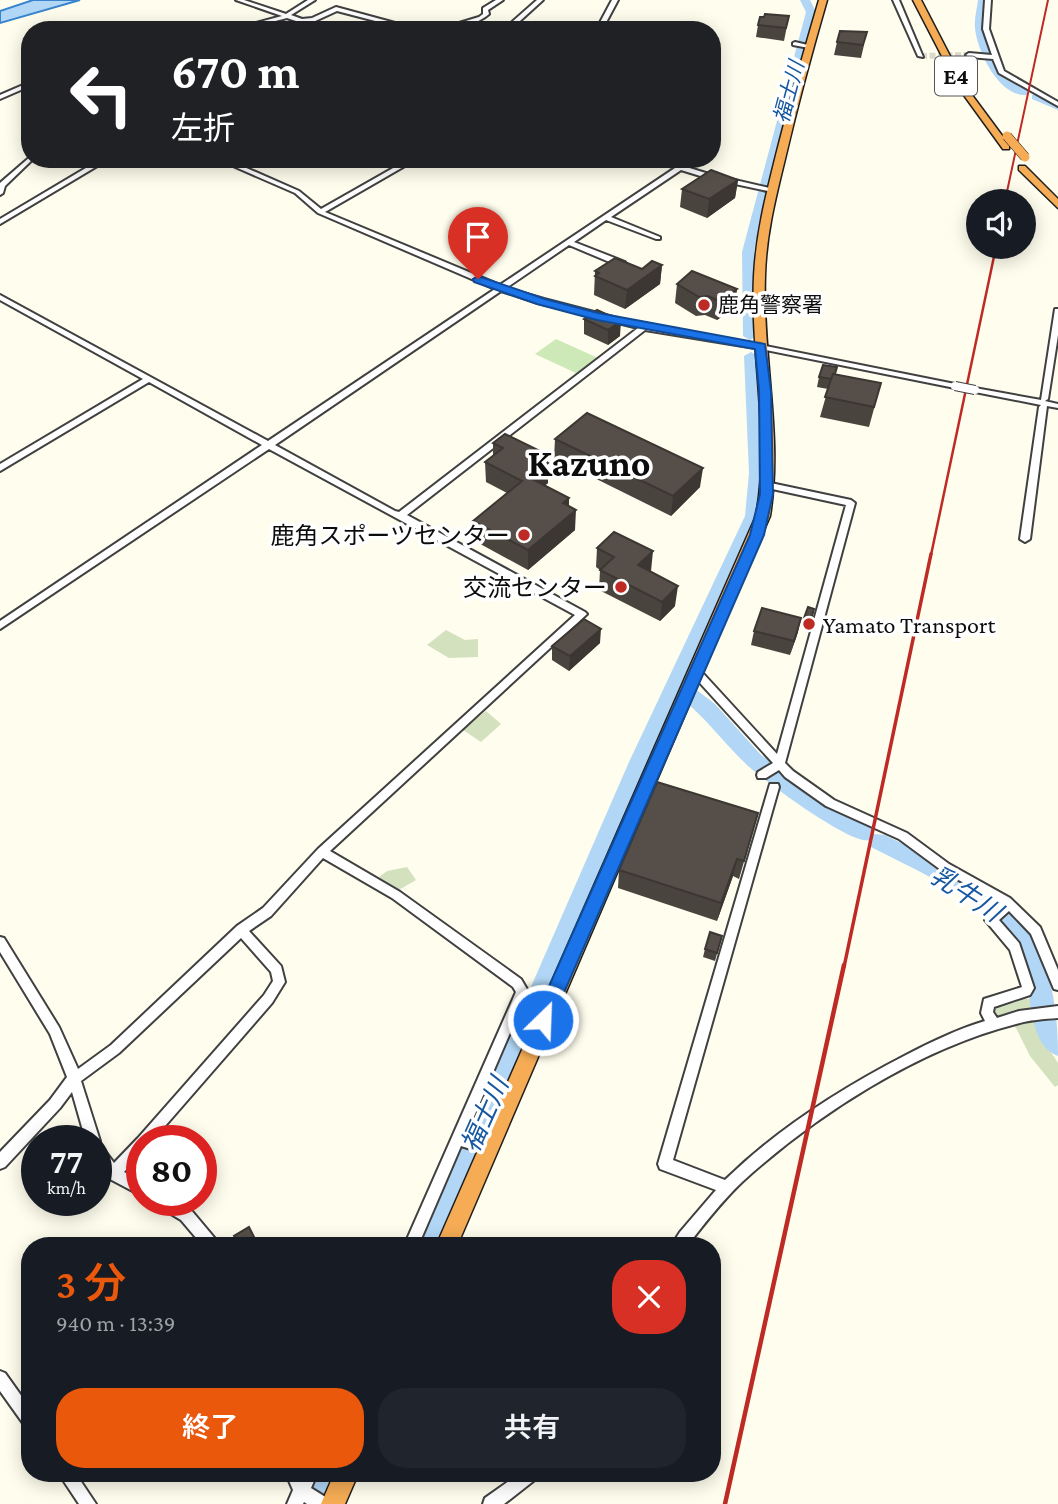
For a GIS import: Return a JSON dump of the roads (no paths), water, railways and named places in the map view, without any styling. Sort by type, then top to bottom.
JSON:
[{"type":"highway","points":[[450,1237],[486,1148],[757,535],[763,516],[766,416],[759,258],[762,231],[808,46],[823,0]]},
{"type":"highway","name":"E4","points":[[917,0],[962,87],[1006,147],[1058,194]]},
{"type":"highway","name":"E4","points":[[925,0],[972,86],[1024,162],[1058,205]]},
{"type":"highway","points":[[324,1503],[340,1482]]},
{"type":"street","points":[[239,0],[284,17],[307,21],[336,9],[383,21]]},
{"type":"street","points":[[268,21],[284,17],[312,0]]},
{"type":"street","points":[[336,9],[337,0]]},
{"type":"street","points":[[470,21],[481,18],[486,14],[485,9],[500,0]]},
{"type":"street","points":[[516,21],[540,0]]},
{"type":"street","points":[[604,21],[615,0]]},
{"type":"street","points":[[896,0],[921,56]]},
{"type":"street","points":[[988,0],[986,29],[997,66],[1007,77],[1058,104]]},
{"type":"street","points":[[795,44],[808,46]]},
{"type":"street","points":[[969,55],[996,57]]},
{"type":"street","points":[[0,97],[21,88]]},
{"type":"street","points":[[0,192],[2,185],[21,167]]},
{"type":"street","points":[[0,222],[91,168]]},
{"type":"street","points":[[241,168],[297,192],[320,212],[502,289],[644,327],[761,347],[1058,406]]},
{"type":"street","points":[[320,212],[398,168]]},
{"type":"street","points":[[0,625],[679,168],[772,190]]},
{"type":"street","points":[[607,218],[658,238]]},
{"type":"street","points":[[570,243],[624,265]]},
{"type":"street","points":[[0,298],[582,614],[322,852],[267,912],[241,930],[115,1049],[73,1080],[55,1104],[1,1160]]},
{"type":"street","points":[[1025,538],[1058,311]]},
{"type":"street","points":[[401,515],[644,327]]},
{"type":"street","points":[[0,468],[149,379]]},
{"type":"street","points":[[762,775],[777,766],[851,503],[766,485]]},
{"type":"street","points":[[694,676],[777,766],[830,803],[903,836],[945,867],[1008,904],[1036,931],[1057,981]]},
{"type":"street","points":[[728,1188],[666,1164],[774,787]]},
{"type":"street","points":[[322,852],[406,902],[517,983],[522,990],[460,1140],[415,1237]]},
{"type":"street","points":[[994,1026],[987,1013],[988,1003],[1026,991],[1028,988],[1016,947],[992,920],[1008,904]]},
{"type":"street","points":[[158,1125],[268,999],[279,982],[277,970],[241,930]]},
{"type":"street","points":[[0,942],[55,1031],[88,1125]]},
{"type":"street","points":[[686,1237],[728,1188],[758,1160],[880,1075],[946,1041],[1034,1012],[1058,1012]]},
{"type":"street","points":[[460,1140],[486,1148]]},
{"type":"street","points":[[126,1160],[113,1173],[126,1180]]},
{"type":"street","points":[[187,1216],[204,1237]]},
{"type":"street","points":[[0,1378],[21,1408]]},
{"type":"street","points":[[73,1482],[88,1504]]},
{"type":"street","points":[[491,1504],[520,1482]]},
{"type":"street","points":[[300,1495],[324,1503]]},
{"type":"water","points":[[33,0],[80,0],[0,23],[0,11]]},
{"type":"waterway","name":"福士川","points":[[764,186],[811,12],[805,0]]},
{"type":"waterway","points":[[983,0],[980,28],[988,54]]},
{"type":"waterway","points":[[989,58],[998,75],[1024,93]]},
{"type":"waterway","points":[[1036,97],[1058,107]]},
{"type":"waterway","name":"福士川","points":[[750,336],[748,252],[763,191]]},
{"type":"waterway","name":"福士川","points":[[430,1237],[501,1082],[639,762],[753,516],[757,473],[751,356]]},
{"type":"waterway","name":"乳牛川","points":[[676,684],[708,709],[754,760],[822,810],[864,833]]},
{"type":"waterway","name":"乳牛川","points":[[878,841],[971,891],[1011,925],[1026,945],[1037,969],[1044,1020],[1048,1032],[1058,1045]]},
{"type":"waterway","name":"福士川","points":[[306,1504],[315,1482]]},
{"type":"tunnel","points":[[921,56],[969,55]]},
{"type":"railway","points":[[1008,189],[1048,0]]},
{"type":"railway","points":[[931,555],[993,259]]},
{"type":"railway","points":[[844,967],[931,554]]},
{"type":"railway","points":[[725,1504],[844,965]]},
{"type":"place","name":"鹿角警察署","points":[[704,305]]},
{"type":"place","name":"鹿角スポーツセンター","points":[[524,535]]},
{"type":"place","name":"交流センター","points":[[621,587]]},
{"type":"place","name":"Yamato Transport","points":[[809,624]]},
{"type":"district","name":"Kazuno","points":[[589,463]]}]
